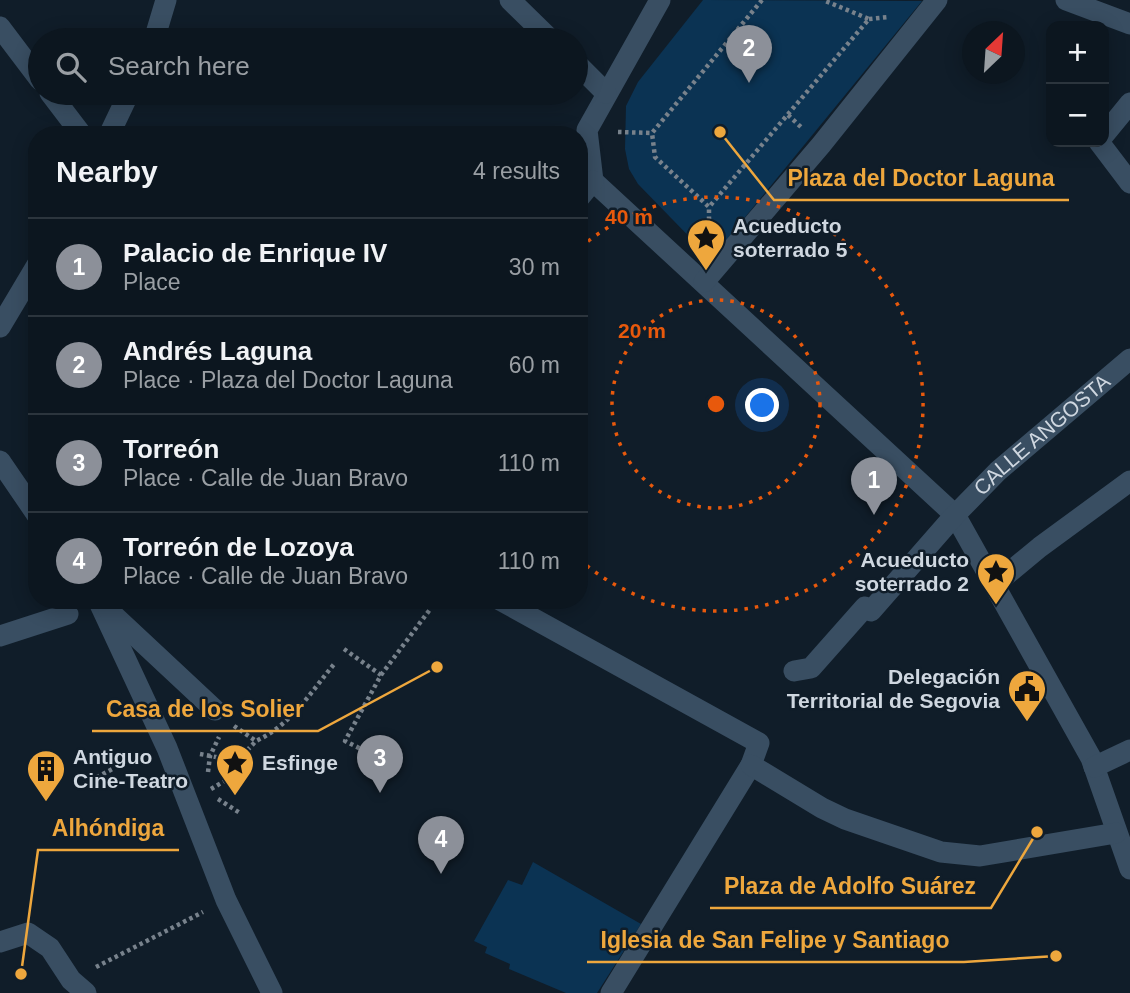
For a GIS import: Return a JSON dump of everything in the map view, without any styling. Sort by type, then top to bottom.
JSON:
[{"type":"street","points":[[158,28],[166,0]]},
{"type":"street","points":[[510,0],[539,28]]},
{"type":"street","points":[[588,128],[660,0]]},
{"type":"street","points":[[704,282],[821,145],[937,0]]},
{"type":"street","points":[[1066,0],[1130,24]]},
{"type":"street","points":[[0,27],[28,64]]},
{"type":"street","points":[[588,75],[606,93]]},
{"type":"street","points":[[1109,129],[1130,103]]},
{"type":"street","points":[[59,105],[75,126]]},
{"type":"street","points":[[113,126],[123,105]]},
{"type":"street","points":[[588,138],[593,181],[955,515],[1092,762],[1130,869]]},
{"type":"street","points":[[1103,147],[1130,183]]},
{"type":"street","points":[[588,187],[593,181]]},
{"type":"street","points":[[0,327],[28,280]]},
{"type":"street","name":"CALLE ANGOSTA","points":[[794,671],[811,668],[865,607],[877,604],[955,515],[998,471],[1130,359]]},
{"type":"street","points":[[0,461],[28,502]]},
{"type":"street","points":[[994,585],[1040,547],[1130,481]]},
{"type":"street","points":[[99,609],[164,743],[226,900],[272,993]]},
{"type":"street","points":[[103,609],[222,716]]},
{"type":"street","points":[[516,609],[759,743],[751,765],[611,993]]},
{"type":"street","points":[[0,636],[68,614]]},
{"type":"street","points":[[1092,762],[1130,750]]},
{"type":"street","points":[[751,765],[845,819],[941,852],[980,856],[1116,833]]},
{"type":"street","points":[[0,942],[28,933],[50,948],[78,987]]},
{"type":"path","points":[[762,0],[652,133],[655,157],[709,207],[869,19],[823,0]]},
{"type":"path","points":[[375,756],[345,741],[381,675],[431,609]]},
{"type":"path","points":[[344,649],[381,675]]},
{"type":"path","points":[[223,783],[233,776],[243,752],[286,723],[335,663]]},
{"type":"path","points":[[222,716],[256,741]]},
{"type":"path","points":[[85,784],[164,743]]},
{"type":"path","points":[[208,776],[214,744]]},
{"type":"path","points":[[197,753],[237,761]]},
{"type":"path","points":[[210,785],[217,799],[240,813]]},
{"type":"path","points":[[78,987],[226,900]]},
{"type":"shaded area","points":[[703,0],[922,1],[724,243],[706,254],[638,184],[629,169],[625,149],[626,106],[638,82]]},
{"type":"shaded area","points":[[533,862],[641,924],[597,993],[566,993],[509,969],[510,964],[485,953],[487,947],[474,941],[508,880],[522,885]]},
{"type":"place","name":"Andrés Laguna","points":[[749,83]]},
{"type":"place","name":"Plaza del Doctor Laguna","points":[[720,132]]},
{"type":"place","name":"Acueducto soterrado 5","points":[[706,272]]},
{"type":"place","name":"Palacio de Enrique IV","points":[[874,515]]},
{"type":"place","name":"Acueducto soterrado 2","points":[[996,606]]},
{"type":"place","name":"Casa de los Solier","points":[[437,667]]},
{"type":"place","name":"Delegación Territorial de Segovia","points":[[1027,723]]},
{"type":"place","name":"Torreón","points":[[380,793]]},
{"type":"place","name":"Esfinge","points":[[235,797]]},
{"type":"place","name":"Antiguo Cine-Teatro","points":[[46,803]]},
{"type":"place","name":"Plaza de Adolfo Suárez","points":[[1037,832]]},
{"type":"place","name":"Torreón de Lozoya","points":[[441,874]]},
{"type":"place","name":"Iglesia de San Felipe y Santiago","points":[[1056,956]]},
{"type":"place","name":"Alhóndiga","points":[[21,974]]}]
